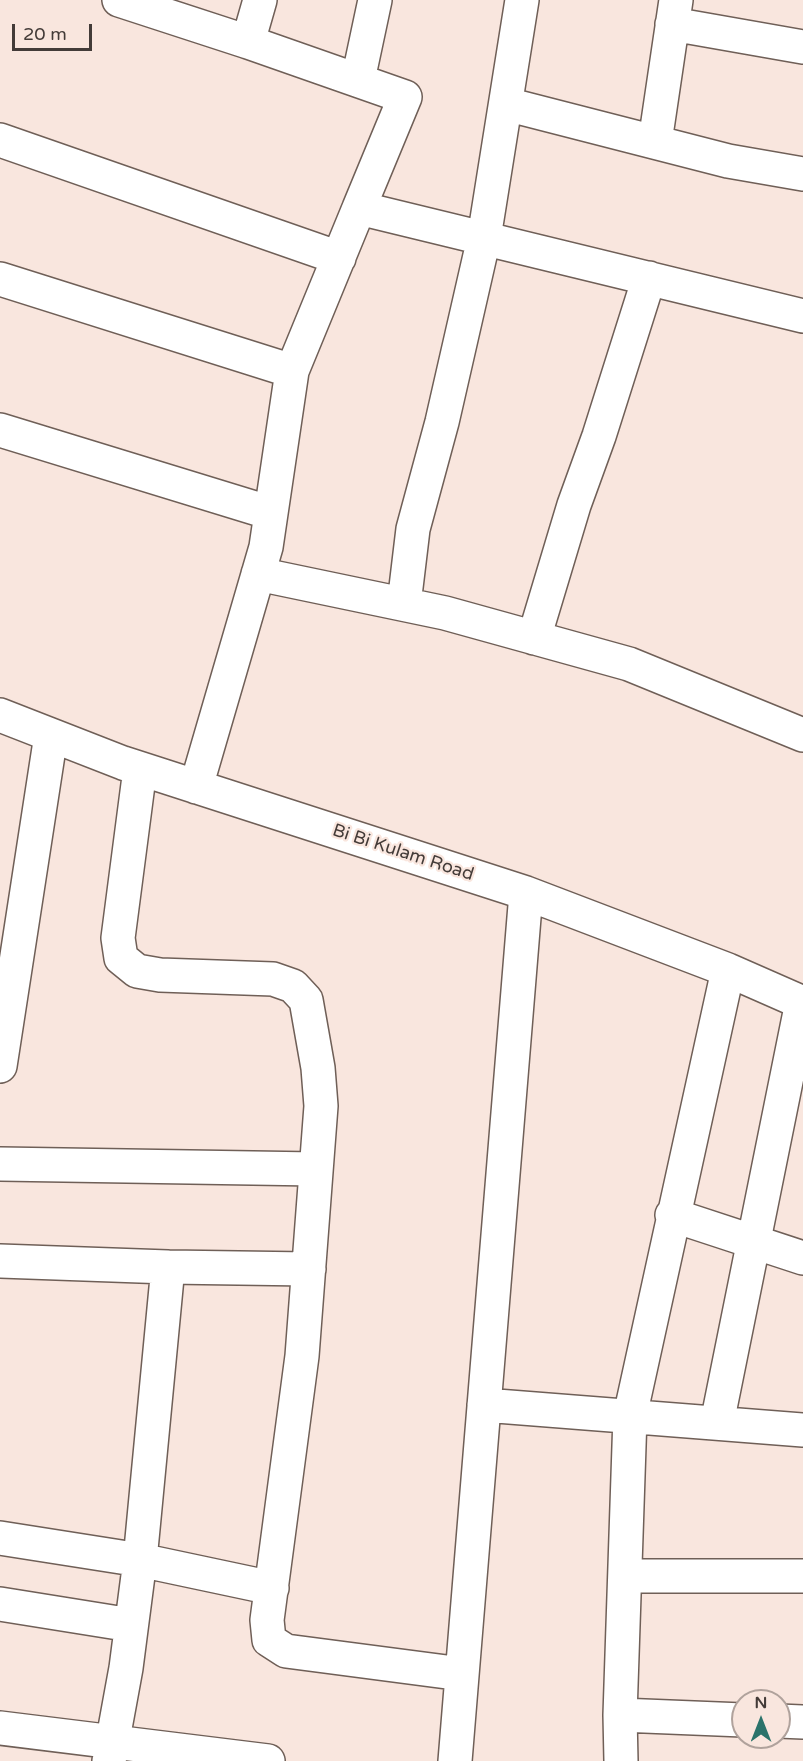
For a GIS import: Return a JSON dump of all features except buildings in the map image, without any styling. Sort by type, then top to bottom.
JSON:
[{"type":"street","points":[[118,0],[248,42],[405,97],[292,371],[271,513],[258,574],[196,787]]},
{"type":"street","points":[[248,42],[261,0]]},
{"type":"street","points":[[358,80],[375,0]]},
{"type":"street","points":[[404,604],[413,530],[442,422],[484,238],[522,0]]},
{"type":"street","points":[[655,142],[674,12],[803,47]]},
{"type":"street","points":[[506,104],[728,161],[803,174]]},
{"type":"street","points":[[0,140],[339,258]]},
{"type":"street","points":[[359,208],[803,316]]},
{"type":"street","points":[[534,638],[574,505],[599,436],[649,278]]},
{"type":"street","points":[[0,279],[292,371]]},
{"type":"street","points":[[0,430],[271,513]]},
{"type":"street","points":[[258,574],[404,604],[629,664],[803,735]]},
{"type":"street","name":"Bi Bi Kulam Road","points":[[0,715],[140,769],[526,893],[728,970],[802,1002]]},
{"type":"street","points":[[0,1066],[51,735]]},
{"type":"street","points":[[140,769],[117,938],[121,958],[137,971],[160,975],[273,979],[293,986],[306,1000],[318,1068],[321,1106],[302,1356],[267,1620],[269,1640],[286,1651],[462,1674]]},
{"type":"street","points":[[455,1761],[526,893]]},
{"type":"street","points":[[621,1761],[620,1715],[630,1416],[672,1215],[728,970]]},
{"type":"street","points":[[717,1423],[802,1002]]},
{"type":"street","points":[[0,1164],[316,1170]]},
{"type":"street","points":[[672,1215],[803,1258]]},
{"type":"street","points":[[0,1261],[309,1269]]},
{"type":"street","points":[[110,1751],[126,1668],[140,1560],[168,1267]]},
{"type":"street","points":[[484,1405],[803,1430]]},
{"type":"street","points":[[0,1538],[140,1560],[272,1588]]},
{"type":"street","points":[[625,1576],[803,1576]]},
{"type":"street","points":[[0,1604],[131,1625]]},
{"type":"street","points":[[620,1715],[731,1720]]},
{"type":"street","points":[[0,1728],[110,1751],[268,1761]]}]
